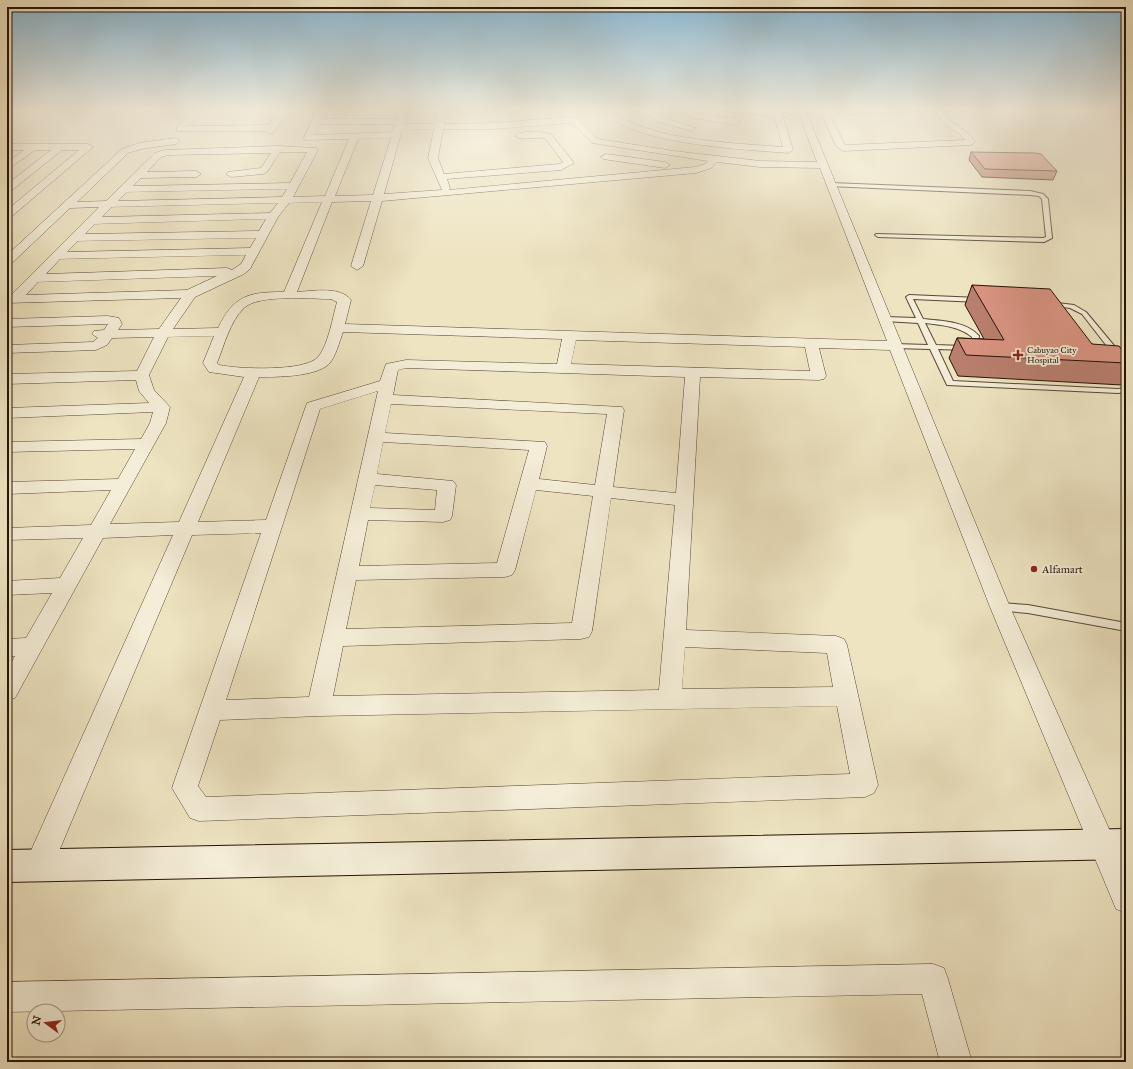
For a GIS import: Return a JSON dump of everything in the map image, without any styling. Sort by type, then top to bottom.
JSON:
[{"type":"street","points":[[7,167],[18,159]]},
{"type":"street","points":[[7,189],[45,159]]},
{"type":"street","points":[[9,212],[74,159]]},
{"type":"street","points":[[7,261],[117,159]]},
{"type":"street","points":[[10,299],[35,278],[154,159]]},
{"type":"street","points":[[227,161],[233,159]]},
{"type":"street","points":[[224,174],[260,172],[264,170],[272,159]]},
{"type":"street","points":[[10,299],[190,294],[240,271],[246,266],[273,216],[286,200],[308,159]]},
{"type":"street","points":[[289,296],[346,159]]},
{"type":"street","points":[[357,266],[388,159]]},
{"type":"street","points":[[433,159],[447,193]]},
{"type":"street","points":[[440,177],[561,167],[568,163],[565,159]]},
{"type":"street","points":[[606,159],[621,177]]},
{"type":"street","points":[[631,159],[696,170]]},
{"type":"street","points":[[68,205],[376,198],[447,193],[696,170],[708,166],[714,159]]},
{"type":"street","points":[[722,159],[760,164],[823,165]]},
{"type":"street","points":[[821,159],[885,319],[894,346],[1000,607],[1115,845],[1126,899]]},
{"type":"street","points":[[150,163],[165,162]]},
{"type":"street","points":[[137,175],[208,174]]},
{"type":"street","points":[[7,181],[49,180]]},
{"type":"street","points":[[123,189],[294,186]]},
{"type":"street","points":[[91,221],[273,216]]},
{"type":"street","points":[[74,238],[263,234]]},
{"type":"street","points":[[56,256],[254,251]]},
{"type":"street","points":[[35,278],[240,271]]},
{"type":"street","points":[[162,407],[147,391],[142,375],[164,332],[190,294]]},
{"type":"street","points":[[333,294],[344,300],[338,328],[324,360],[310,368],[253,373],[225,372],[214,369],[210,363],[223,332],[239,305],[248,299],[259,296],[333,294]]},
{"type":"street","points":[[7,322],[114,321],[115,324],[102,342],[90,347],[7,349]]},
{"type":"street","points":[[338,328],[894,346]]},
{"type":"street","points":[[7,336],[223,332]]},
{"type":"street","points":[[563,369],[570,335]]},
{"type":"street","points":[[319,706],[391,366],[406,364],[819,376],[811,343]]},
{"type":"street","points":[[39,865],[253,373]]},
{"type":"street","points":[[670,700],[673,638],[693,373]]},
{"type":"street","points":[[7,379],[142,375]]},
{"type":"street","points":[[333,638],[581,632],[616,410],[386,391],[313,406],[186,788],[199,809],[866,785],[836,646],[673,638]]},
{"type":"street","points":[[7,413],[162,407]]},
{"type":"street","points":[[7,691],[147,444],[158,423],[162,407]]},
{"type":"street","points":[[347,573],[505,570],[539,446],[376,437]]},
{"type":"street","points":[[7,447],[147,444]]},
{"type":"street","points":[[360,514],[443,516],[447,485],[367,479]]},
{"type":"street","points":[[7,488],[124,484]]},
{"type":"street","points":[[528,484],[684,500]]},
{"type":"street","points":[[7,534],[273,526]]},
{"type":"street","points":[[7,588],[67,585]]},
{"type":"street","points":[[7,648],[32,646]]},
{"type":"street","points":[[211,710],[319,706],[846,696]]},
{"type":"street","points":[[7,866],[1115,845]]},
{"type":"street","points":[[7,997],[933,979],[956,1062]]},
{"type":"lane","points":[[831,185],[1030,193],[1041,195],[1045,199],[1048,238],[1044,240],[878,235]]},
{"type":"lane","points":[[988,301],[909,297],[950,382],[1118,391],[1126,390]]},
{"type":"lane","points":[[1042,304],[1072,306],[1084,313],[1126,365]]},
{"type":"lane","points":[[885,319],[960,326],[976,337],[974,344],[964,348],[894,346]]},
{"type":"lane","points":[[1000,607],[1028,609],[1126,627]]},
{"type":"building","points":[[977,159],[1046,159],[1057,171],[985,169]]},
{"type":"building","points":[[972,285],[1050,289],[1092,344],[1119,346],[1126,355],[1126,363],[966,355],[957,338],[1004,340]]},
{"type":"place","name":"Cabuyao City Hospital","points":[[1018,355]]},
{"type":"place","name":"Alfamart","points":[[1034,569]]}]
